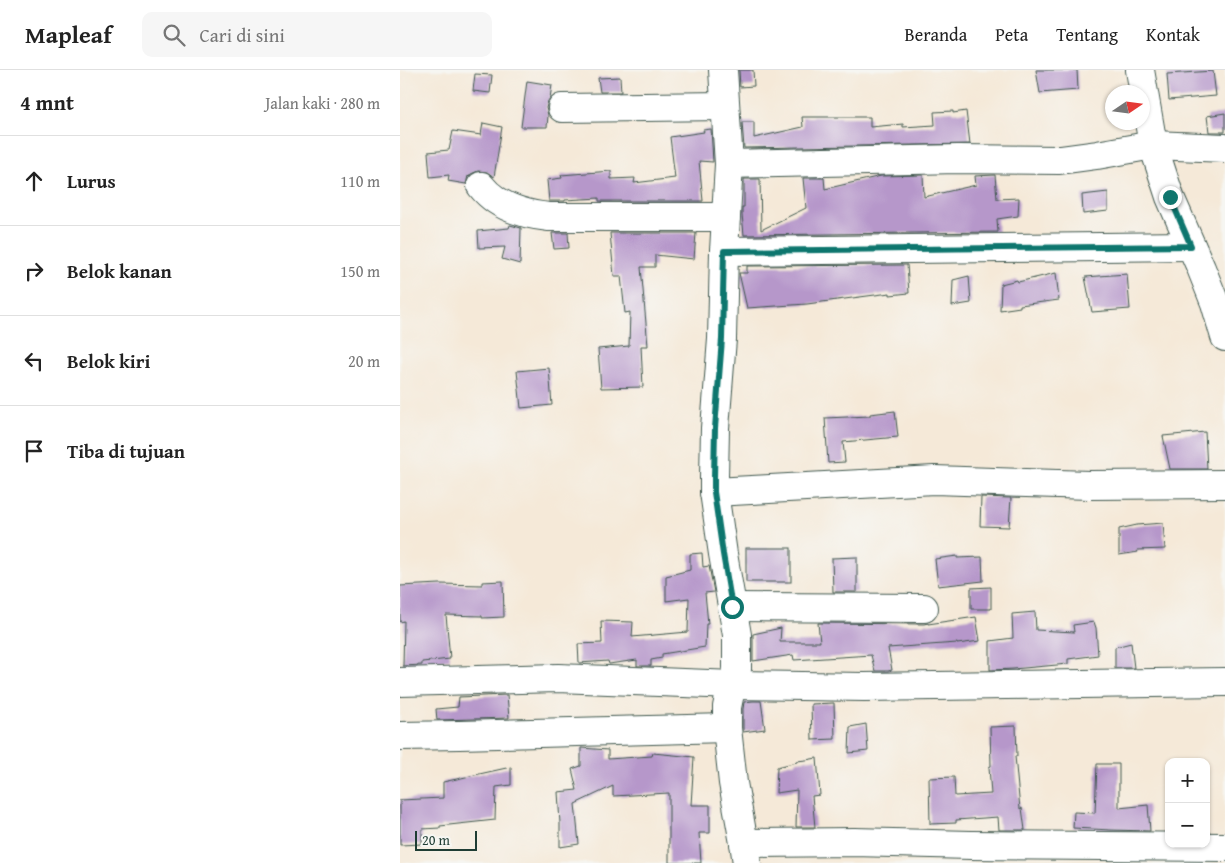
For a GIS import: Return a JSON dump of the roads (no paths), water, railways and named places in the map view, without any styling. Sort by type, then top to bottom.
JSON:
[{"type":"street","points":[[723,70],[730,164],[724,251],[722,339],[715,428],[714,492],[737,635],[737,669],[727,707],[727,728],[733,783],[746,853],[854,842],[1225,847]]},
{"type":"street","points":[[1140,70],[1153,145],[1170,197],[1205,277],[1225,337]]},
{"type":"street","points":[[562,108],[725,106]]},
{"type":"street","points":[[730,164],[958,159],[1060,160],[1153,145],[1225,148]]},
{"type":"street","points":[[481,186],[496,200],[516,211],[530,215],[549,217],[726,218]]},
{"type":"street","points":[[724,251],[1191,246]]},
{"type":"street","points":[[714,492],[934,480],[1090,484],[1225,484]]},
{"type":"street","points":[[732,607],[924,608]]},
{"type":"street","points":[[400,682],[558,678],[734,685],[864,687],[1225,682]]},
{"type":"street","points":[[400,736],[727,728]]}]
